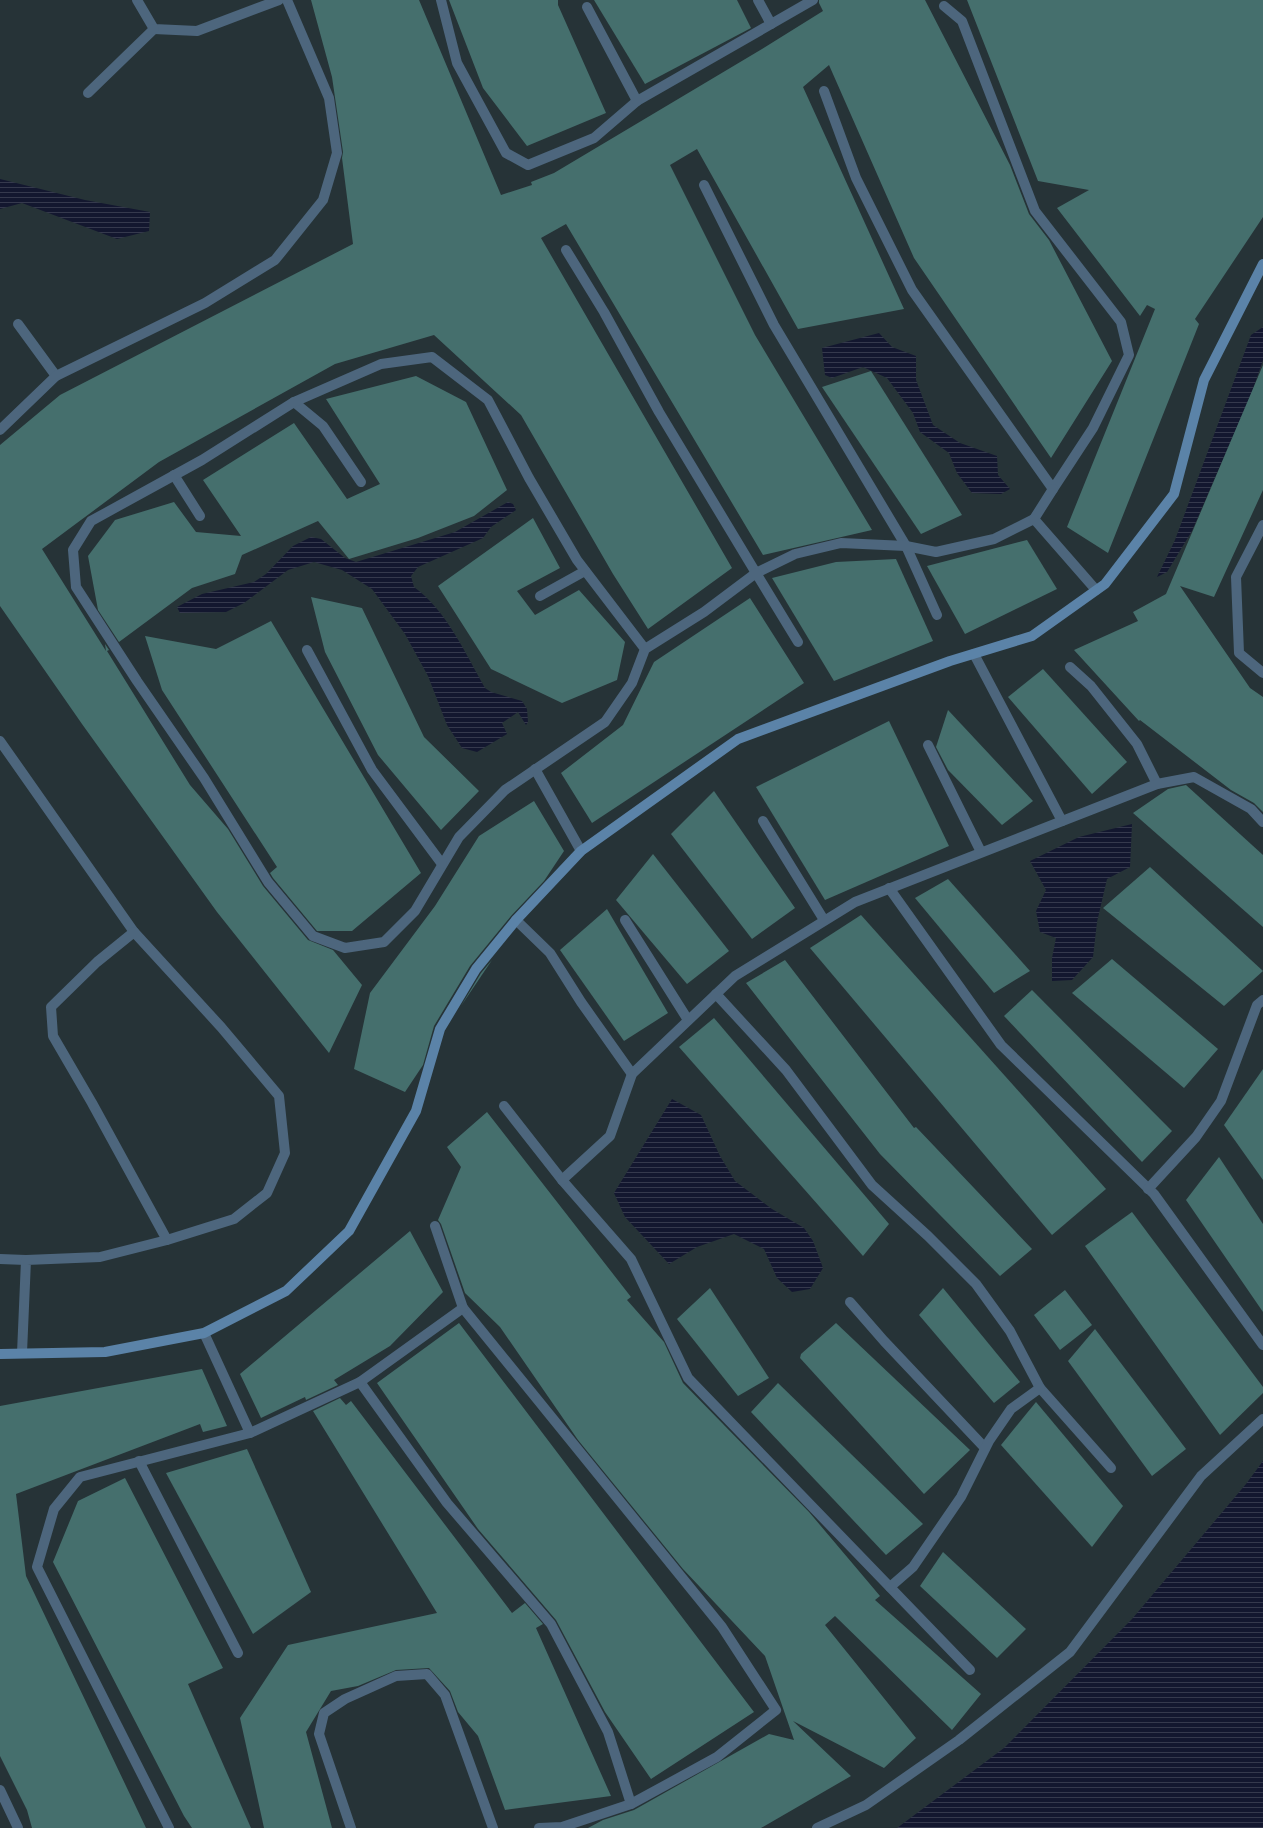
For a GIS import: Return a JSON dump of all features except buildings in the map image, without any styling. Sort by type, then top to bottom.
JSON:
[{"type":"street","points":[[137,0],[154,29]]},
{"type":"street","points":[[88,93],[154,29],[197,31],[279,0]]},
{"type":"street","points":[[0,430],[56,376],[205,303],[275,260],[323,200],[337,153],[329,98],[286,0]]},
{"type":"street","points":[[440,0],[457,63],[506,153],[528,165],[594,138],[637,101],[813,0]]},
{"type":"street","points":[[758,0],[771,24]]},
{"type":"street","points":[[645,649],[585,570],[529,478],[488,400],[432,357],[381,364],[294,402],[174,475],[91,521],[73,550],[76,587],[137,681],[204,778],[268,882],[314,936],[345,948],[384,942],[415,911],[459,837],[505,790],[605,722],[632,683],[645,649],[704,612],[756,573],[795,554],[841,543],[906,546],[936,552],[994,539],[1034,519],[1093,428],[1128,355],[1121,322],[1035,211],[962,21],[944,6]]},
{"type":"street","points":[[587,7],[637,101]]},
{"type":"street","points":[[824,90],[856,178],[912,290],[1053,489]]},
{"type":"street","points":[[704,185],[774,325],[906,546],[937,615]]},
{"type":"street","points":[[566,250],[604,312],[659,412],[798,642]]},
{"type":"street","points":[[0,1354],[106,1352],[204,1333],[286,1291],[350,1231],[416,1111],[440,1029],[476,969],[516,920],[581,851],[738,740],[950,661],[1032,636],[1105,584],[1174,494],[1204,380],[1262,268]]},
{"type":"street","points":[[18,324],[56,376]]},
{"type":"street","points":[[294,402],[323,426],[361,482]]},
{"type":"street","points":[[174,475],[200,516]]},
{"type":"street","points":[[1034,519],[1096,590]]},
{"type":"street","points":[[1263,525],[1236,577],[1239,653],[1263,673]]},
{"type":"street","points":[[540,596],[585,570]]},
{"type":"street","points":[[307,650],[372,770],[442,864]]},
{"type":"street","points":[[974,654],[1062,821]]},
{"type":"street","points":[[1070,667],[1091,686],[1137,744],[1157,784]]},
{"type":"street","points":[[0,741],[134,932],[221,1027],[279,1096],[285,1153],[267,1192],[234,1219],[167,1240],[100,1257],[26,1260],[0,1259]]},
{"type":"street","points":[[928,745],[981,852]]},
{"type":"street","points":[[535,769],[581,851]]},
{"type":"street","points":[[562,1180],[610,1136],[632,1074],[688,1020],[735,976],[855,902],[1157,784],[1194,777],[1250,809],[1263,822]]},
{"type":"street","points":[[763,821],[824,920]]},
{"type":"street","points":[[889,888],[1001,1045],[1148,1188],[1263,1345]]},
{"type":"street","points":[[516,920],[550,953],[581,1002],[632,1074]]},
{"type":"street","points":[[625,920],[688,1020]]},
{"type":"street","points":[[134,932],[97,962],[51,1006],[53,1036],[96,1110],[167,1240]]},
{"type":"street","points":[[716,994],[786,1070],[872,1185],[928,1236],[976,1284],[1010,1331],[1040,1388],[1111,1468]]},
{"type":"street","points":[[1148,1188],[1196,1137],[1221,1101],[1256,1005],[1263,1000]]},
{"type":"street","points":[[504,1106],[562,1180],[631,1259],[688,1378],[970,1670]]},
{"type":"street","points":[[435,1226],[463,1308],[722,1627],[776,1710],[717,1757],[631,1804],[562,1827],[539,1828]]},
{"type":"street","points":[[22,1353],[26,1260]]},
{"type":"street","points":[[850,1302],[884,1341],[985,1448]]},
{"type":"street","points":[[169,1828],[36,1567],[54,1509],[80,1477],[250,1433],[360,1382],[463,1308]]},
{"type":"street","points":[[204,1333],[250,1433]]},
{"type":"street","points":[[360,1382],[447,1503],[551,1624],[608,1732],[631,1804]]},
{"type":"street","points":[[890,1587],[913,1567],[961,1497],[985,1448],[1011,1409],[1040,1388]]},
{"type":"street","points":[[817,1828],[866,1805],[959,1740],[1070,1652],[1201,1476],[1263,1419]]},
{"type":"street","points":[[139,1462],[238,1653]]},
{"type":"street","points":[[351,1828],[336,1781],[318,1734],[324,1713],[345,1699],[396,1676],[427,1674],[445,1695],[493,1828]]},
{"type":"street","points":[[0,1790],[18,1828]]},
{"type":"water","points":[[0,179],[85,200],[150,212],[149,231],[117,239],[22,203],[0,209]]},
{"type":"water","points":[[1263,327],[1263,360],[1252,392],[1192,531],[1167,572],[1157,577],[1175,540],[1251,335]]},
{"type":"water","points":[[879,333],[892,347],[916,356],[916,380],[933,425],[960,443],[997,456],[998,475],[1010,489],[1001,494],[972,493],[957,473],[949,453],[920,432],[913,413],[887,378],[863,367],[832,378],[825,375],[822,348]]},
{"type":"water","points":[[508,502],[513,504],[516,510],[491,527],[483,538],[418,567],[411,576],[414,587],[426,597],[446,620],[485,688],[491,692],[522,701],[527,709],[528,722],[526,725],[518,712],[502,723],[507,734],[477,752],[462,748],[447,725],[428,676],[405,634],[372,589],[342,570],[314,562],[288,570],[244,603],[226,612],[180,613],[177,607],[202,594],[254,582],[266,574],[293,546],[311,537],[321,539],[345,558],[356,562],[455,532]]},
{"type":"water","points":[[1132,824],[1130,867],[1107,879],[1097,922],[1093,957],[1072,980],[1052,981],[1052,958],[1056,938],[1040,932],[1036,911],[1046,890],[1030,861],[1079,837]]},
{"type":"water","points":[[672,1099],[701,1115],[720,1156],[735,1181],[772,1209],[804,1228],[813,1241],[823,1268],[810,1289],[792,1292],[777,1278],[764,1249],[734,1234],[697,1247],[669,1264],[625,1217],[614,1193]]},
{"type":"water","points":[[1263,1461],[1263,1828],[897,1828],[1004,1748],[1132,1619],[1246,1484]]}]
